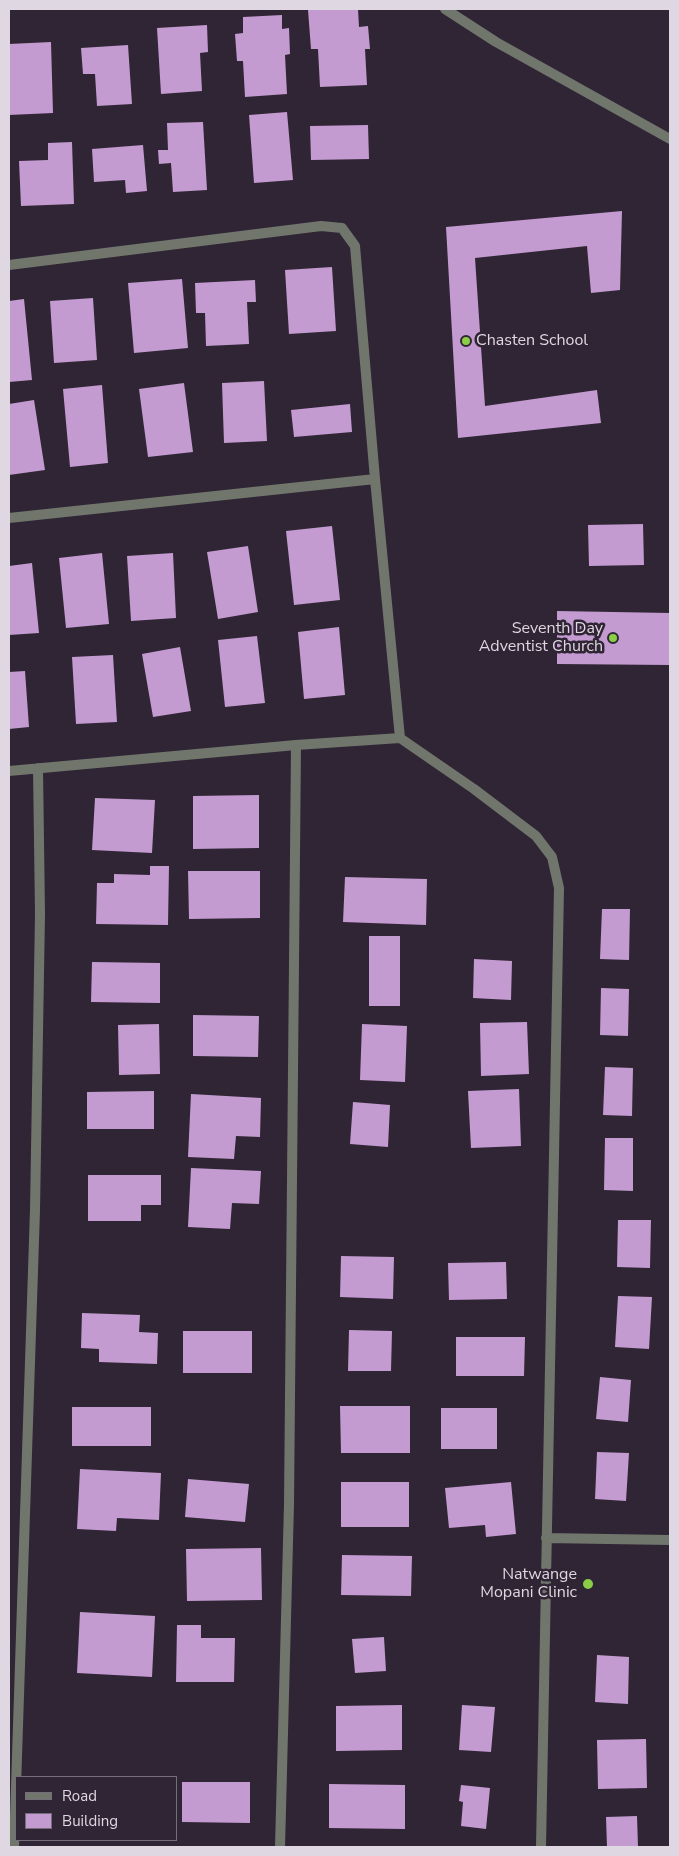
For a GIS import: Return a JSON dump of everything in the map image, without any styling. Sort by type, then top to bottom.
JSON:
[{"type":"street","points":[[445,9],[496,42],[670,139]]},
{"type":"street","points":[[9,265],[321,226],[342,228],[355,246],[374,479],[400,738]]},
{"type":"street","points":[[9,518],[374,479]]},
{"type":"street","points":[[9,771],[296,745],[400,738],[474,789],[536,836],[552,857],[559,888],[540,1847]]},
{"type":"street","points":[[280,1847],[290,1504],[296,745]]},
{"type":"street","points":[[16,1776],[35,1200],[40,914],[38,768]]},
{"type":"street","points":[[546,1538],[670,1540]]},
{"type":"street","points":[[14,1847],[15,1816]]},
{"type":"building","points":[[358,9],[359,27],[368,26],[370,49],[365,49],[367,85],[320,87],[318,49],[311,49],[308,10]]},
{"type":"building","points":[[282,15],[282,29],[289,28],[290,54],[285,55],[287,94],[245,97],[243,61],[237,61],[235,34],[243,33],[243,17]]},
{"type":"building","points":[[207,25],[208,52],[200,53],[202,91],[161,94],[157,28]]},
{"type":"building","points":[[51,42],[53,113],[9,115],[9,44]]},
{"type":"building","points":[[128,45],[132,104],[97,106],[95,74],[83,74],[81,48]]},
{"type":"building","points":[[287,112],[293,180],[254,183],[249,115]]},
{"type":"building","points":[[203,122],[207,190],[173,192],[171,163],[159,164],[158,150],[168,150],[167,123]]},
{"type":"building","points":[[368,125],[369,159],[311,160],[310,126]]},
{"type":"building","points":[[72,142],[74,204],[21,206],[19,161],[48,160],[48,143]]},
{"type":"building","points":[[143,145],[147,191],[126,193],[125,180],[94,182],[92,149]]},
{"type":"building","name":"Chasten School","points":[[622,211],[620,290],[591,293],[587,246],[475,258],[485,406],[597,390],[601,423],[458,438],[446,227]]},
{"type":"building","points":[[332,267],[336,331],[289,334],[285,270]]},
{"type":"building","points":[[182,279],[188,348],[134,353],[128,283]]},
{"type":"building","points":[[255,280],[256,302],[247,302],[249,344],[206,346],[205,313],[196,313],[195,283]]},
{"type":"building","points":[[93,298],[97,360],[54,363],[50,301]]},
{"type":"building","points":[[24,299],[32,380],[9,382],[9,301]]},
{"type":"building","points":[[264,381],[267,441],[224,443],[222,383]]},
{"type":"building","points":[[184,383],[193,452],[148,457],[139,389]]},
{"type":"building","points":[[102,385],[108,463],[70,467],[63,389]]},
{"type":"building","points":[[34,400],[45,470],[9,475],[9,404]]},
{"type":"building","points":[[350,404],[352,432],[294,437],[291,410]]},
{"type":"building","points":[[643,524],[644,565],[589,566],[588,525]]},
{"type":"building","points":[[332,526],[340,600],[294,605],[286,531]]},
{"type":"building","points":[[248,546],[258,612],[218,619],[207,552]]},
{"type":"building","points":[[102,553],[109,624],[66,628],[59,558]]},
{"type":"building","points":[[173,553],[176,618],[131,621],[127,556]]},
{"type":"building","points":[[32,563],[39,633],[9,635],[9,566]]},
{"type":"building","name":"Seventh Day Adventist Church","points":[[557,611],[670,613],[670,665],[557,664]]},
{"type":"building","points":[[339,627],[345,695],[304,699],[298,632]]},
{"type":"building","points":[[257,636],[265,703],[225,707],[218,640]]},
{"type":"building","points":[[180,647],[191,711],[153,717],[142,654]]},
{"type":"building","points":[[113,655],[117,722],[76,724],[72,657]]},
{"type":"building","points":[[25,671],[29,727],[9,729],[9,672]]},
{"type":"building","points":[[259,795],[259,848],[193,849],[193,796]]},
{"type":"building","points":[[95,798],[155,800],[152,853],[92,850]]},
{"type":"building","points":[[150,866],[169,866],[168,925],[96,924],[97,883],[114,883],[114,874],[150,875]]},
{"type":"building","points":[[188,871],[260,871],[260,918],[189,919]]},
{"type":"building","points":[[345,877],[427,879],[426,925],[343,922]]},
{"type":"building","points":[[602,909],[630,909],[629,960],[600,959]]},
{"type":"building","points":[[369,936],[400,936],[400,1006],[369,1006]]},
{"type":"building","points":[[474,959],[512,961],[511,1000],[473,998]]},
{"type":"building","points":[[92,962],[160,963],[160,1003],[91,1002]]},
{"type":"building","points":[[601,988],[629,989],[628,1036],[600,1035]]},
{"type":"building","points":[[193,1015],[259,1016],[258,1057],[193,1056]]},
{"type":"building","points":[[527,1022],[529,1074],[481,1076],[480,1023]]},
{"type":"building","points":[[159,1024],[160,1074],[119,1075],[118,1025]]},
{"type":"building","points":[[362,1024],[407,1026],[405,1082],[360,1080]]},
{"type":"building","points":[[605,1067],[633,1068],[632,1116],[603,1115]]},
{"type":"building","points":[[519,1089],[521,1146],[471,1148],[468,1091]]},
{"type":"building","points":[[154,1091],[154,1129],[87,1129],[87,1092]]},
{"type":"building","points":[[191,1094],[261,1098],[260,1137],[236,1136],[234,1159],[188,1157]]},
{"type":"building","points":[[353,1102],[390,1105],[388,1147],[350,1144]]},
{"type":"building","points":[[605,1138],[633,1138],[633,1191],[604,1190]]},
{"type":"building","points":[[191,1168],[261,1171],[259,1204],[232,1203],[230,1229],[188,1227]]},
{"type":"building","points":[[88,1175],[161,1175],[161,1205],[141,1205],[141,1221],[88,1221]]},
{"type":"building","points":[[618,1220],[651,1220],[650,1268],[617,1267]]},
{"type":"building","points":[[341,1256],[394,1257],[393,1299],[340,1297]]},
{"type":"building","points":[[506,1262],[507,1299],[449,1300],[448,1263]]},
{"type":"building","points":[[618,1296],[652,1297],[649,1349],[615,1347]]},
{"type":"building","points":[[82,1313],[140,1315],[139,1332],[158,1333],[157,1364],[99,1362],[99,1349],[81,1348]]},
{"type":"building","points":[[349,1330],[392,1331],[391,1371],[348,1371]]},
{"type":"building","points":[[183,1331],[252,1331],[252,1373],[183,1373]]},
{"type":"building","points":[[456,1337],[525,1337],[524,1376],[456,1376]]},
{"type":"building","points":[[600,1377],[631,1380],[628,1422],[596,1419]]},
{"type":"building","points":[[340,1406],[410,1406],[410,1453],[341,1453]]},
{"type":"building","points":[[72,1407],[151,1407],[151,1446],[72,1446]]},
{"type":"building","points":[[441,1408],[497,1408],[497,1449],[441,1449]]},
{"type":"building","points":[[597,1452],[629,1453],[626,1501],[595,1499]]},
{"type":"building","points":[[80,1469],[161,1473],[159,1520],[117,1518],[116,1531],[77,1529]]},
{"type":"building","points":[[188,1479],[249,1484],[245,1522],[185,1517]]},
{"type":"building","points":[[341,1482],[409,1482],[409,1527],[341,1527]]},
{"type":"building","points":[[511,1482],[516,1534],[486,1537],[485,1525],[449,1528],[445,1488]]},
{"type":"building","points":[[261,1548],[262,1600],[187,1601],[186,1549]]},
{"type":"building","points":[[342,1555],[412,1556],[411,1596],[341,1595]]},
{"type":"building","points":[[80,1612],[155,1616],[152,1677],[77,1673]]},
{"type":"building","points":[[177,1625],[201,1625],[201,1638],[235,1638],[234,1682],[176,1682]]},
{"type":"building","points":[[384,1637],[386,1671],[355,1673],[352,1639]]},
{"type":"building","points":[[597,1655],[629,1657],[628,1704],[595,1702]]},
{"type":"building","points":[[402,1705],[402,1750],[336,1751],[336,1706]]},
{"type":"building","points":[[462,1705],[495,1707],[491,1752],[459,1750]]},
{"type":"building","points":[[646,1739],[647,1788],[598,1789],[597,1740]]},
{"type":"building","points":[[182,1782],[250,1782],[250,1823],[182,1822]]},
{"type":"building","points":[[329,1784],[405,1785],[405,1829],[329,1828]]},
{"type":"building","points":[[461,1785],[490,1788],[486,1829],[461,1826],[463,1802],[459,1801]]},
{"type":"building","points":[[637,1816],[638,1847],[607,1847],[606,1817]]},
{"type":"place","name":"Chasten School","points":[[466,341]]},
{"type":"place","name":"Seventh Day Adventist Church","points":[[613,638]]},
{"type":"place","name":"Natwange Mopani Clinic","points":[[588,1584]]}]
